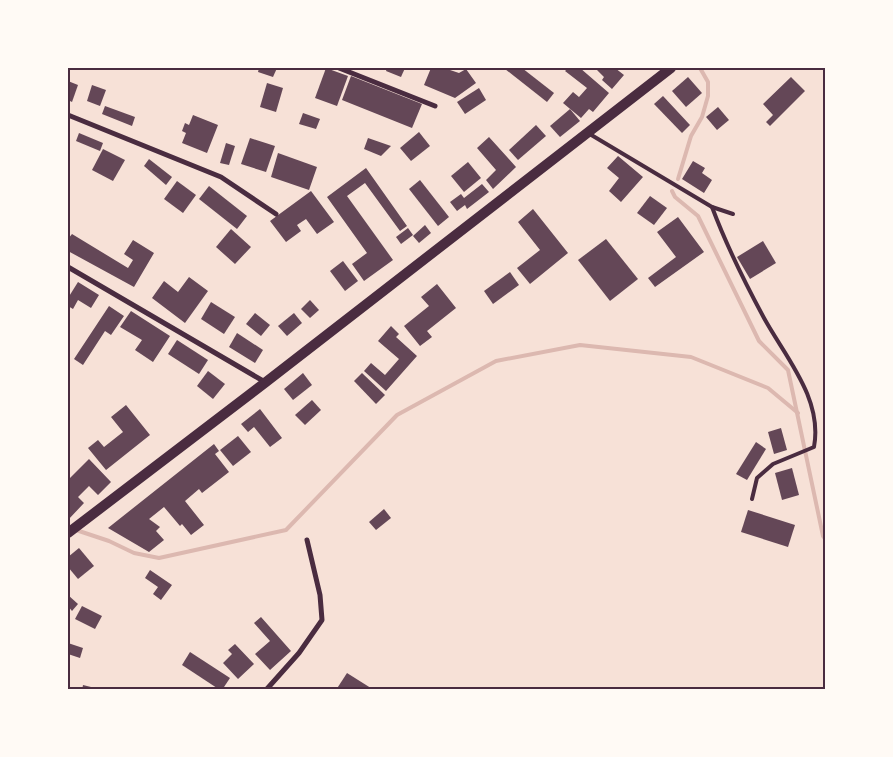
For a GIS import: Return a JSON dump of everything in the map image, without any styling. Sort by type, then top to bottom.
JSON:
[{"type":"main road","points":[[68,533],[671,68]]},
{"type":"street","points":[[339,68],[435,106]]},
{"type":"street","points":[[68,115],[221,177],[276,214]]},
{"type":"street","points":[[68,268],[266,382]]},
{"type":"street","points":[[266,690],[299,653],[322,620],[320,595],[308,540]]},
{"type":"lane","points":[[586,133],[712,207],[733,214]]},
{"type":"lane","points":[[712,207],[734,261],[765,320],[794,365],[815,414],[816,434],[814,447],[773,464],[757,478],[752,499]]},
{"type":"building","points":[[259,68],[277,68],[273,77],[258,72]]},
{"type":"building","points":[[326,68],[348,76],[337,106],[315,98]]},
{"type":"building","points":[[387,68],[405,68],[401,77],[386,71]]},
{"type":"building","points":[[431,68],[444,68],[459,73],[466,69],[476,83],[455,98],[424,85]]},
{"type":"building","points":[[506,68],[522,68],[554,93],[547,102]]},
{"type":"building","points":[[568,68],[580,68],[609,93],[593,112],[589,109],[581,118],[563,103],[573,92],[579,97],[587,88],[565,71]]},
{"type":"building","points":[[599,68],[615,68],[624,75],[612,89],[602,80],[604,77],[597,70]]},
{"type":"building","points":[[351,76],[422,104],[412,128],[342,100]]},
{"type":"building","points":[[688,77],[702,93],[686,107],[672,91]]},
{"type":"building","points":[[791,77],[805,91],[770,126],[766,122],[773,115],[763,104]]},
{"type":"building","points":[[68,81],[78,85],[72,102],[68,100]]},
{"type":"building","points":[[267,83],[283,88],[276,112],[260,107]]},
{"type":"building","points":[[92,85],[106,90],[100,106],[87,101]]},
{"type":"building","points":[[479,88],[486,100],[465,114],[457,102]]},
{"type":"building","points":[[663,96],[690,125],[682,133],[654,104]]},
{"type":"building","points":[[105,106],[135,117],[132,126],[102,114]]},
{"type":"building","points":[[718,107],[729,120],[717,130],[706,117]]},
{"type":"building","points":[[570,109],[580,121],[560,137],[550,126]]},
{"type":"building","points":[[303,113],[320,119],[316,129],[299,124]]},
{"type":"building","points":[[193,115],[218,125],[207,153],[182,143],[186,133],[182,131],[185,123],[189,125]]},
{"type":"building","points":[[536,125],[546,136],[518,160],[509,150]]},
{"type":"building","points":[[419,132],[430,146],[411,161],[400,148]]},
{"type":"building","points":[[79,133],[103,143],[100,151],[76,141]]},
{"type":"building","points":[[489,137],[516,167],[493,189],[486,180],[496,170],[477,148]]},
{"type":"building","points":[[250,138],[275,146],[266,172],[241,164]]},
{"type":"building","points":[[368,138],[391,146],[381,156],[364,149]]},
{"type":"building","points":[[226,143],[235,146],[229,165],[220,163]]},
{"type":"building","points":[[103,149],[125,160],[113,181],[92,170]]},
{"type":"building","points":[[278,153],[317,167],[309,190],[271,177]]},
{"type":"building","points":[[618,156],[643,177],[621,202],[609,191],[619,178],[607,168]]},
{"type":"building","points":[[149,159],[172,177],[166,185],[144,166]]},
{"type":"building","points":[[693,161],[705,168],[702,173],[712,180],[704,193],[682,179]]},
{"type":"building","points":[[468,162],[481,178],[464,192],[451,176]]},
{"type":"building","points":[[366,168],[407,226],[400,231],[365,183],[347,196],[393,260],[364,281],[352,264],[367,253],[327,197]]},
{"type":"building","points":[[420,180],[449,217],[438,226],[409,189]]},
{"type":"building","points":[[177,181],[196,195],[183,213],[164,199]]},
{"type":"building","points":[[482,184],[489,192],[467,209],[465,205],[457,211],[450,202],[461,194],[464,198]]},
{"type":"building","points":[[209,186],[247,216],[237,229],[199,199]]},
{"type":"building","points":[[311,191],[334,222],[317,234],[306,219],[297,225],[301,231],[286,242],[270,221]]},
{"type":"building","points":[[650,196],[667,208],[654,225],[637,213]]},
{"type":"building","points":[[533,209],[568,253],[530,284],[517,268],[540,250],[518,222]]},
{"type":"building","points":[[678,217],[704,252],[655,287],[648,278],[676,257],[657,232]]},
{"type":"building","points":[[425,225],[431,233],[419,243],[413,236]]},
{"type":"building","points":[[408,228],[413,235],[401,244],[396,237]]},
{"type":"building","points":[[231,229],[251,247],[235,264],[216,247]]},
{"type":"building","points":[[72,234],[128,268],[133,260],[124,254],[133,240],[154,253],[134,287],[68,251],[68,239]]},
{"type":"building","points":[[606,239],[638,279],[610,301],[578,260]]},
{"type":"building","points":[[763,241],[776,263],[750,279],[737,257]]},
{"type":"building","points":[[343,261],[358,281],[345,291],[330,271]]},
{"type":"building","points":[[510,272],[519,285],[493,304],[484,291]]},
{"type":"building","points":[[189,277],[208,291],[185,323],[152,298],[164,281],[178,292]]},
{"type":"building","points":[[78,282],[99,295],[91,308],[78,300],[73,309],[68,306],[68,298]]},
{"type":"building","points":[[437,284],[456,308],[427,331],[432,337],[420,346],[404,326],[429,306],[421,297]]},
{"type":"building","points":[[310,300],[319,310],[310,318],[301,309]]},
{"type":"building","points":[[211,302],[235,317],[224,334],[201,319]]},
{"type":"building","points":[[109,306],[124,316],[111,335],[105,331],[83,365],[74,359]]},
{"type":"building","points":[[131,311],[170,336],[153,362],[135,350],[142,340],[120,327]]},
{"type":"building","points":[[255,313],[270,325],[261,336],[246,324]]},
{"type":"building","points":[[294,313],[302,323],[287,336],[278,326]]},
{"type":"building","points":[[391,326],[399,334],[396,337],[417,356],[386,391],[364,371],[371,363],[385,375],[399,359],[378,341]]},
{"type":"building","points":[[237,333],[263,350],[255,363],[229,347]]},
{"type":"building","points":[[177,340],[208,360],[199,374],[168,354]]},
{"type":"building","points":[[208,371],[225,384],[213,399],[197,386]]},
{"type":"building","points":[[303,373],[312,385],[293,400],[284,389]]},
{"type":"building","points":[[362,373],[385,395],[376,404],[354,381]]},
{"type":"building","points":[[312,400],[321,410],[305,425],[295,415]]},
{"type":"building","points":[[126,405],[150,435],[106,470],[88,448],[98,440],[104,447],[123,432],[111,417]]},
{"type":"building","points":[[260,409],[282,438],[270,447],[254,427],[248,432],[241,424]]},
{"type":"building","points":[[781,428],[787,450],[774,454],[768,432]]},
{"type":"building","points":[[238,436],[251,452],[233,466],[220,450]]},
{"type":"building","points":[[756,442],[766,449],[747,480],[736,474]]},
{"type":"building","points":[[214,444],[219,451],[215,454],[229,472],[202,493],[199,489],[185,501],[204,525],[191,535],[182,524],[180,526],[164,507],[149,519],[160,527],[156,531],[164,540],[149,552],[108,528]]},
{"type":"building","points":[[89,459],[111,482],[98,495],[89,486],[78,497],[84,503],[68,520],[68,480]]},
{"type":"building","points":[[792,468],[799,495],[782,500],[775,473]]},
{"type":"building","points":[[384,509],[391,518],[376,530],[369,522]]},
{"type":"building","points":[[748,510],[795,525],[788,547],[741,532]]},
{"type":"building","points":[[79,548],[94,566],[78,579],[68,567],[68,557]]},
{"type":"building","points":[[150,570],[172,585],[161,600],[153,594],[158,587],[145,578]]},
{"type":"building","points":[[68,595],[78,604],[72,611],[68,606]]},
{"type":"building","points":[[82,606],[102,616],[95,629],[75,619]]},
{"type":"building","points":[[261,617],[291,651],[270,670],[255,654],[270,641],[254,623]]},
{"type":"building","points":[[68,643],[83,648],[80,658],[68,654]]},
{"type":"building","points":[[235,644],[254,664],[238,679],[223,663],[232,654],[228,650]]},
{"type":"building","points":[[190,652],[230,678],[222,690],[182,665]]},
{"type":"building","points":[[347,673],[374,690],[336,690]]},
{"type":"building","points":[[83,685],[95,688],[95,690],[82,690]]},
{"type":"waterway","points":[[678,179],[691,136],[702,117],[708,96],[708,82],[700,68]]},
{"type":"waterway","points":[[672,191],[675,197],[698,216],[759,341],[788,370],[823,536],[826,540]]},
{"type":"waterway","points":[[76,530],[109,541],[134,553],[159,558],[286,530],[397,415],[496,361],[580,345],[691,357],[768,388],[798,413]]}]
